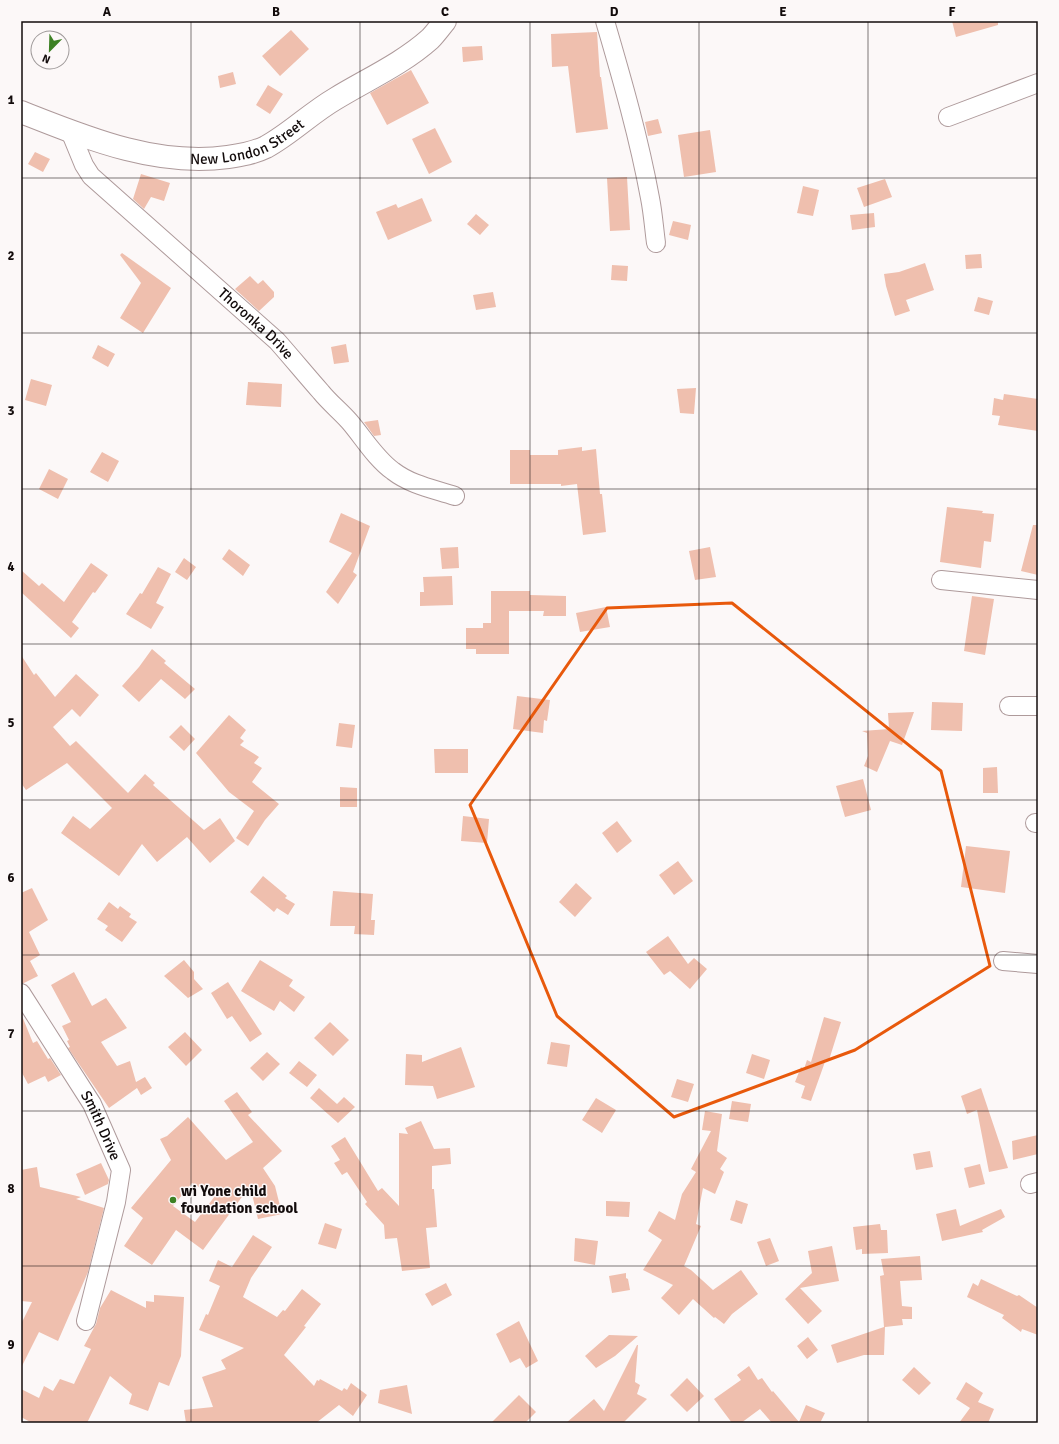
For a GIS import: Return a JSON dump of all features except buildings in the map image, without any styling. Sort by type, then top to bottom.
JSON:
[{"type":"street","name":"New London Street","points":[[21,112],[70,131],[126,149],[160,156],[181,159],[213,158],[248,153],[270,144],[333,100],[413,52],[430,39],[445,21]]},
{"type":"street","points":[[605,21],[628,100],[644,166],[651,200],[656,243]]},
{"type":"street","points":[[948,117],[1038,82]]},
{"type":"street","name":"Thoronka Drive","points":[[70,131],[84,165],[91,176],[277,341],[321,393],[348,420],[382,462],[392,471],[405,479],[456,496]]},
{"type":"street","points":[[941,580],[1038,590]]},
{"type":"street","points":[[1009,706],[1038,706]]},
{"type":"street","points":[[1003,962],[1038,964]]},
{"type":"street","name":"Smith Drive","points":[[21,993],[92,1104],[121,1170],[116,1202],[86,1321]]},
{"type":"highlighted area","points":[[732,603],[941,771],[990,966],[855,1050],[674,1117],[557,1016],[470,805],[607,608]]},
{"type":"place","name":"wi Yone child foundation school","points":[[173,1200]]}]
